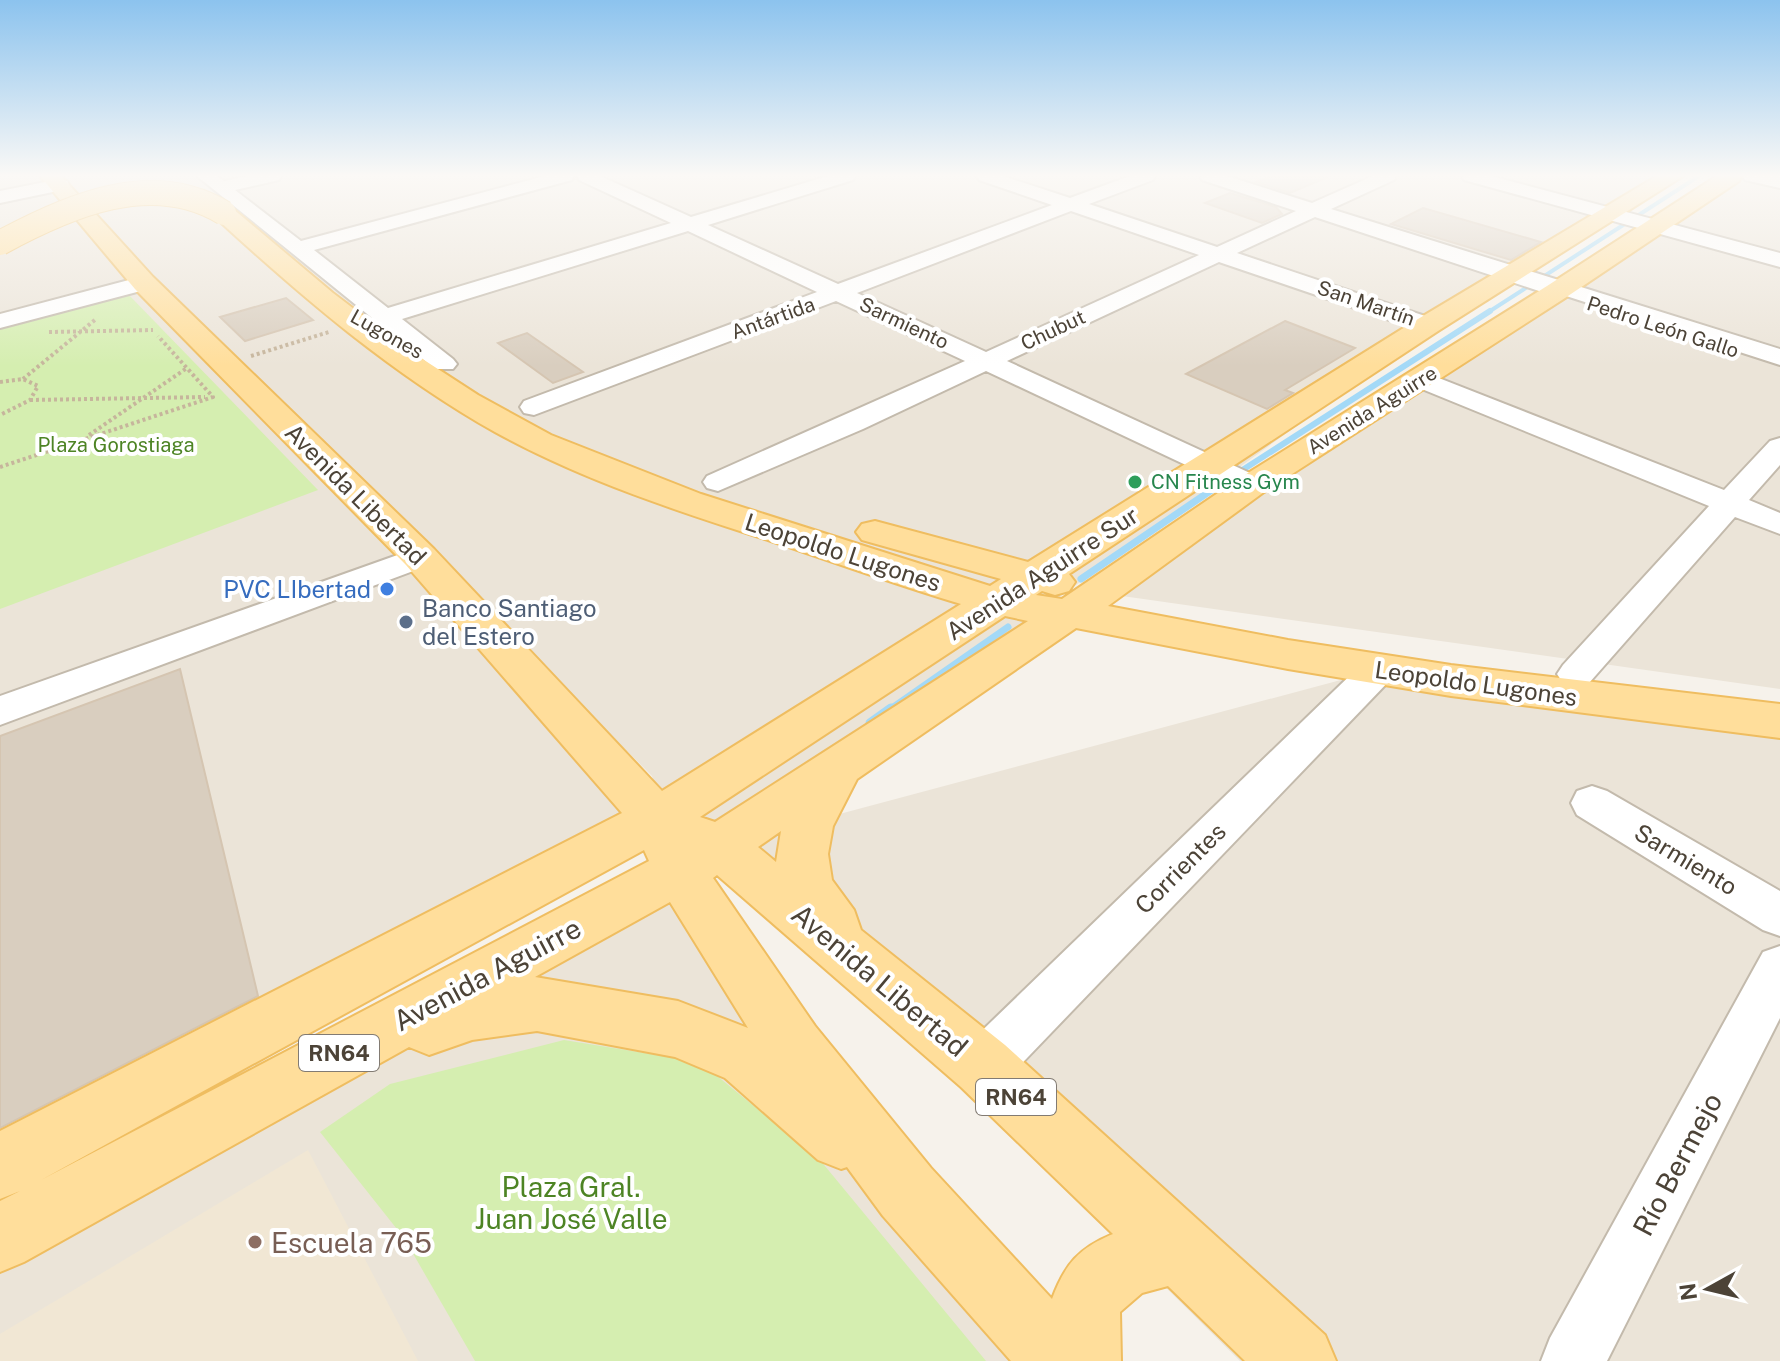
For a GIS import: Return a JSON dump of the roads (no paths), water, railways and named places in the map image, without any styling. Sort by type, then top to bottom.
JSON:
[{"type":"main road","name":"Avenida Libertad","points":[[107,240],[144,283],[420,557],[685,845],[859,962],[983,1066],[1299,1361]]},
{"type":"main road","name":"Leopoldo Lugones","points":[[259,240],[357,314],[421,372],[508,425],[596,466],[695,505],[998,601],[1084,603],[1576,674],[1780,695]]},
{"type":"main road","name":"Avenida Aguirre Sur","points":[[1539,283],[1588,240]]},
{"type":"main road","name":"Avenida Aguirre Sur","points":[[685,845],[998,601],[1036,577],[1232,475],[1428,325],[1539,283],[1621,240]]},
{"type":"main road","name":"Avenida Aguirre","points":[[1084,603],[1232,475],[1421,379],[1539,283]]},
{"type":"main road","name":"Lugones","points":[[357,314],[401,344],[444,364]]},
{"type":"main road","name":"Leopoldo Lugones","points":[[444,364],[626,449],[718,482],[875,532],[1036,577],[1084,603],[1255,651],[1624,704],[1780,721]]},
{"type":"main road","name":"Avenida Aguirre Sur","points":[[685,845],[841,765],[1084,603]]},
{"type":"main road","points":[[841,765],[805,829],[802,865],[807,886],[859,962]]},
{"type":"main road","name":"Avenida Libertad","points":[[685,845],[794,1047],[907,1192],[1060,1361]]},
{"type":"main road","name":"Avenida Aguirre","points":[[0,1238],[303,1073],[685,845]]},
{"type":"main road","name":"RN64","points":[[0,1166],[685,845]]},
{"type":"main road","points":[[303,1073],[472,1012],[537,1004],[678,1029],[746,1057],[907,1192]]},
{"type":"main road","points":[[1084,1361],[1084,1309],[1099,1281],[1119,1263],[1177,1249]]},
{"type":"street","points":[[287,240],[357,314],[444,364]]},
{"type":"street","points":[[298,248],[329,240]]},
{"type":"street","points":[[357,314],[631,240]]},
{"type":"street","name":"Sarmiento","points":[[722,240],[1232,475]]},
{"type":"street","name":"Antártida","points":[[534,407],[979,240]]},
{"type":"street","name":"San Martín","points":[[1178,240],[1428,325]]},
{"type":"street","name":"Chubut","points":[[718,482],[1249,240]]},
{"type":"street","name":"Pedro León Gallo","points":[[1405,240],[1780,364]]},
{"type":"street","points":[[1703,240],[1780,260]]},
{"type":"street","points":[[0,321],[144,283]]},
{"type":"street","name":"Pedro León Gallo","points":[[1539,283],[1780,357]]},
{"type":"street","points":[[1421,379],[1780,524]]},
{"type":"street","points":[[1576,674],[1780,447]]},
{"type":"street","points":[[0,711],[420,557]]},
{"type":"street","name":"Corrientes","points":[[983,1066],[1378,670]]},
{"type":"street","name":"Sarmiento","points":[[1592,803],[1780,915]]},
{"type":"street","name":"Río Bermejo","points":[[1573,1361],[1780,968]]},
{"type":"waterway","points":[[1487,313],[1601,240]]},
{"type":"waterway","points":[[1217,486],[1490,311]]},
{"type":"waterway","points":[[1081,579],[1217,486]]},
{"type":"waterway","points":[[889,710],[1008,627]]},
{"type":"waterway","points":[[870,723],[891,708]]},
{"type":"waterway","points":[[79,1159],[216,1088]]},
{"type":"place","name":"CN Fitness Gym","points":[[1135,482]]},
{"type":"place","name":"PVC LIbertad","points":[[387,589]]},
{"type":"place","name":"Banco Santiago del Estero","points":[[406,622]]},
{"type":"place","name":"Escuela 765","points":[[255,1242]]},
{"type":"park label","name":"Plaza Gorostiaga","points":[[116,445]]},
{"type":"park label","name":"Plaza Gral. Juan José Valle","points":[[571,1202]]}]
